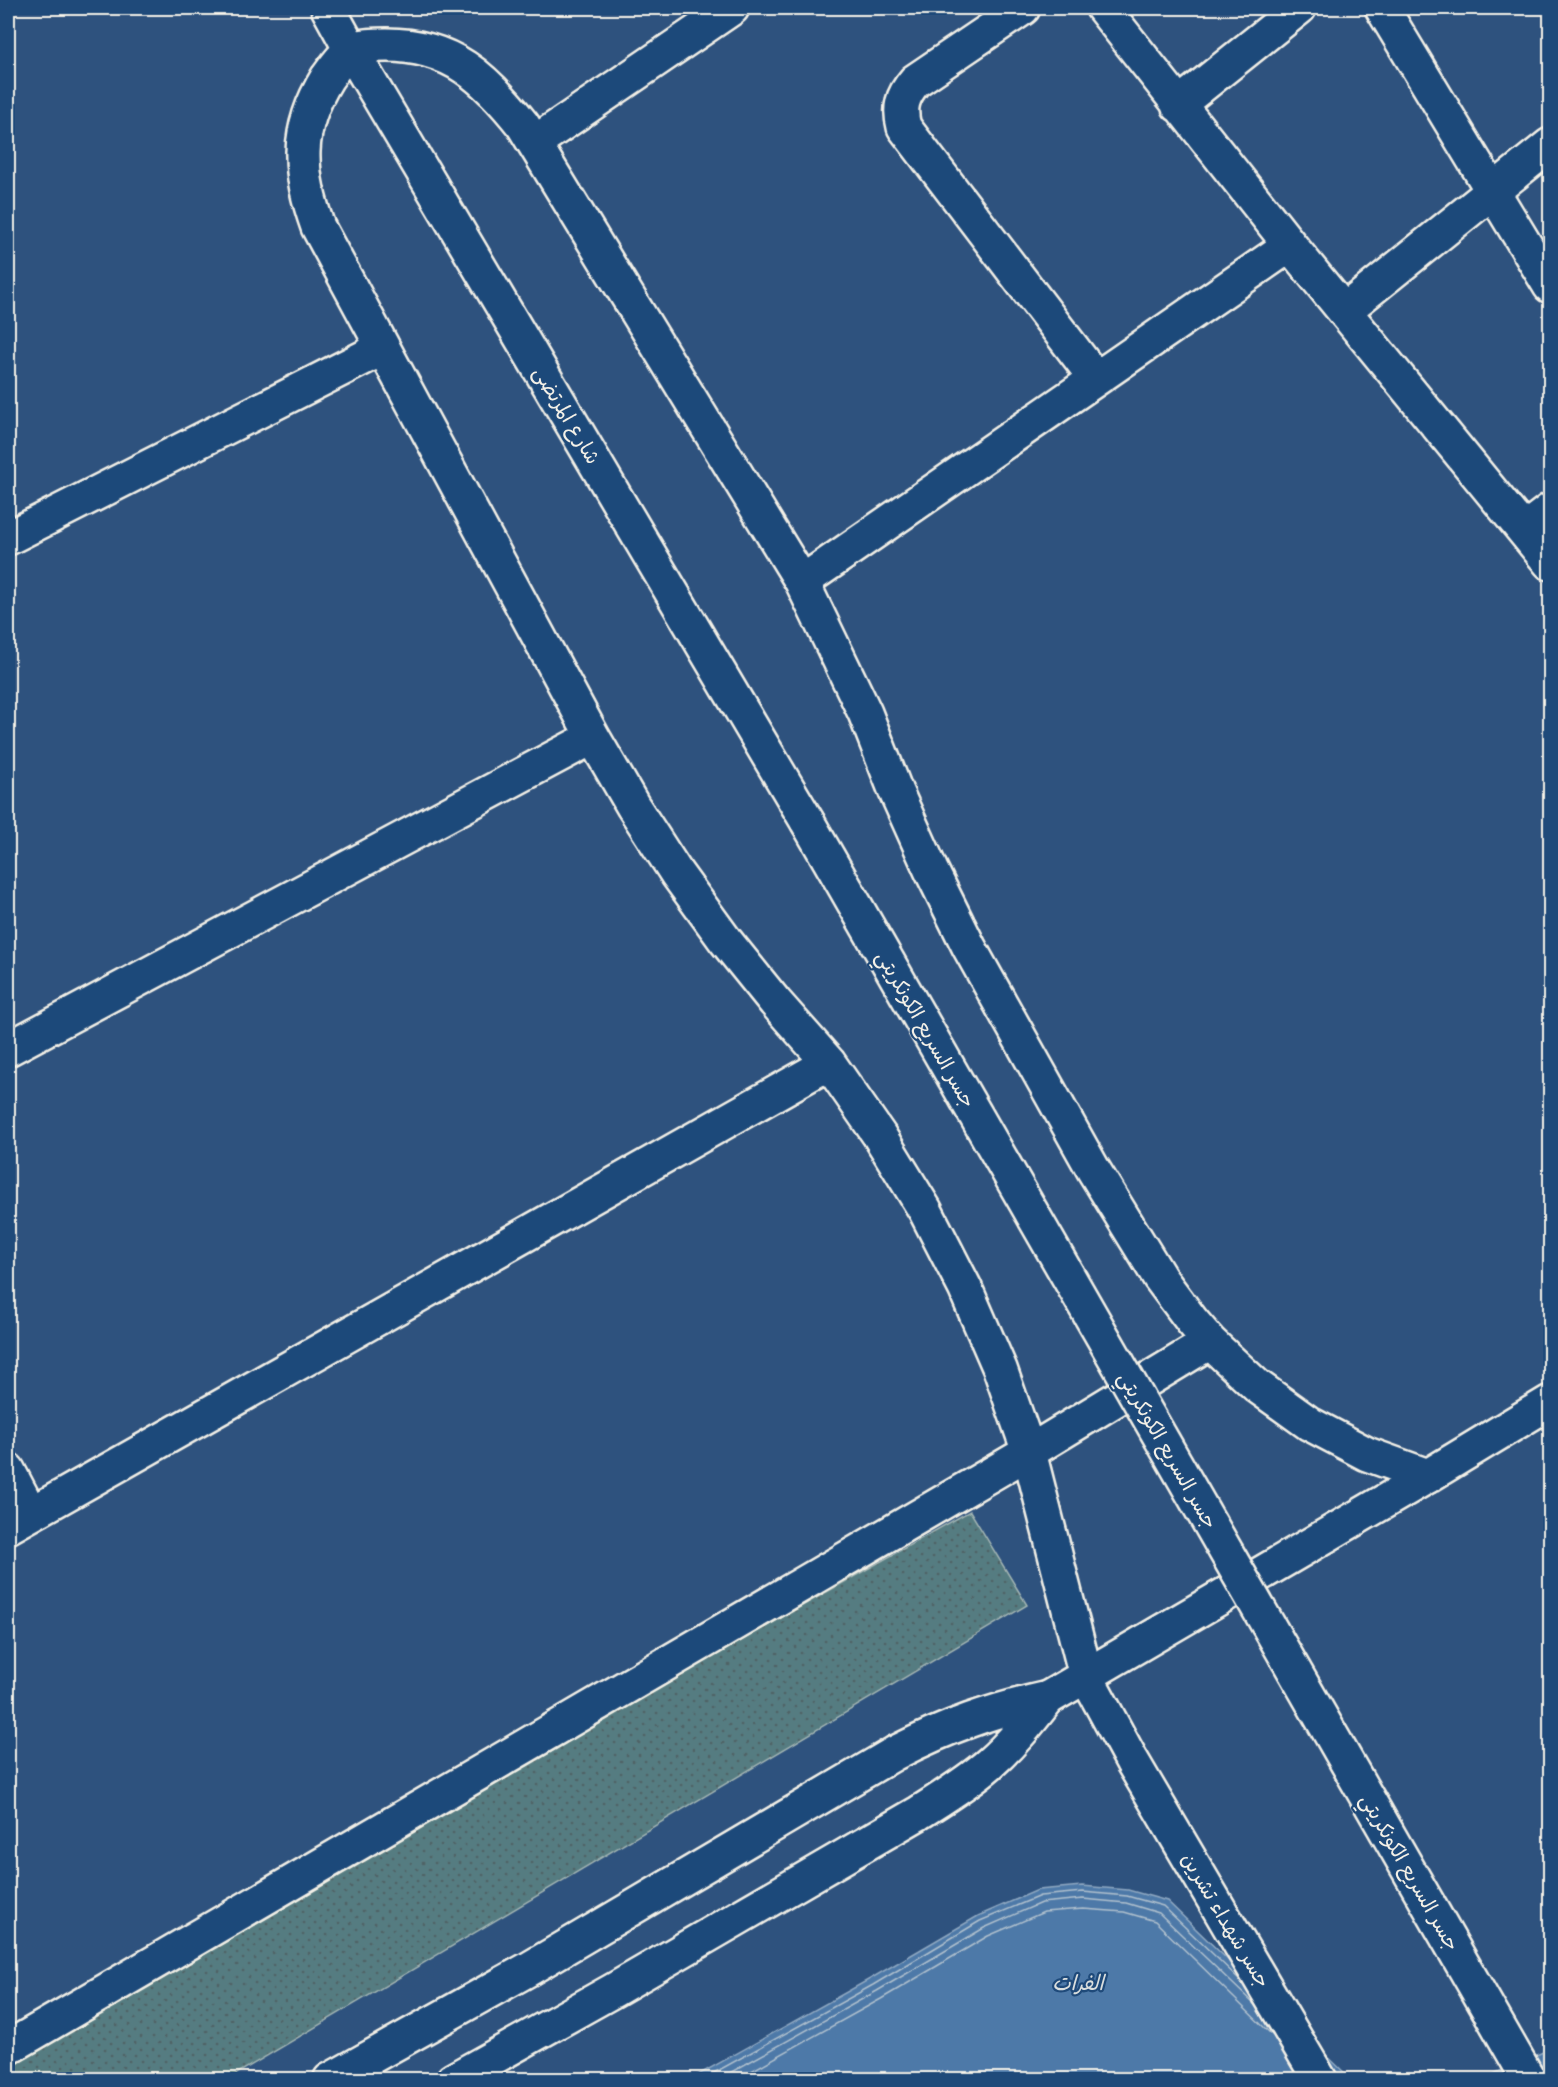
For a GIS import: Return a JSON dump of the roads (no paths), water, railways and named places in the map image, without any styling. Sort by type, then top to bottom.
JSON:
[{"type":"street","name":"شارع المرتضى","points":[[328,8],[807,821]]},
{"type":"street","points":[[534,143],[732,8]]},
{"type":"street","points":[[1023,8],[915,81],[906,91],[901,104],[901,116],[904,127],[1096,379]]},
{"type":"street","points":[[1102,8],[1290,245],[1551,563]]},
{"type":"street","points":[[1178,105],[1299,8]]},
{"type":"street","points":[[1382,8],[1551,286]]},
{"type":"street","points":[[351,50],[376,45],[401,45],[450,58],[472,71],[491,87],[523,125],[802,582],[865,713],[896,792],[969,947],[1094,1169],[1175,1300],[1210,1342],[1257,1386],[1310,1424],[1367,1454],[1428,1476]]},
{"type":"street","name":"جسر شهداء تشرين","points":[[351,50],[332,70],[314,102],[308,119],[303,147],[303,174],[308,201],[318,227],[593,737],[633,806],[677,874],[725,940],[829,1063],[879,1135],[925,1210],[965,1288],[1000,1369],[1029,1452],[1086,1676],[1132,1761],[1320,2079]]},
{"type":"street","points":[[1344,311],[1551,145]]},
{"type":"street","points":[[802,582],[1290,245]]},
{"type":"street","points":[[8,538],[383,348]]},
{"type":"street","points":[[1524,530],[1551,510]]},
{"type":"street","points":[[8,1049],[593,737]]},
{"type":"street","name":"جسر السريع الكونكريتي","points":[[807,821],[1529,2079]]},
{"type":"street","points":[[8,1470],[19,1521],[829,1063]]},
{"type":"street","points":[[8,2048],[1029,1452],[1210,1342]]},
{"type":"street","points":[[330,2079],[527,1970],[895,1753],[969,1719],[1048,1698],[1551,1402]]},
{"type":"street","points":[[453,2079],[614,1990],[936,1802],[989,1764],[1021,1733],[1048,1698]]},
{"type":"water","name":"الفرات","points":[[1082,1886],[1128,1890],[1167,1901],[1351,2079],[689,2080],[978,1916],[1038,1890]]},
{"type":"water","points":[[1550,2049],[1550,2079],[1482,2079]]}]
